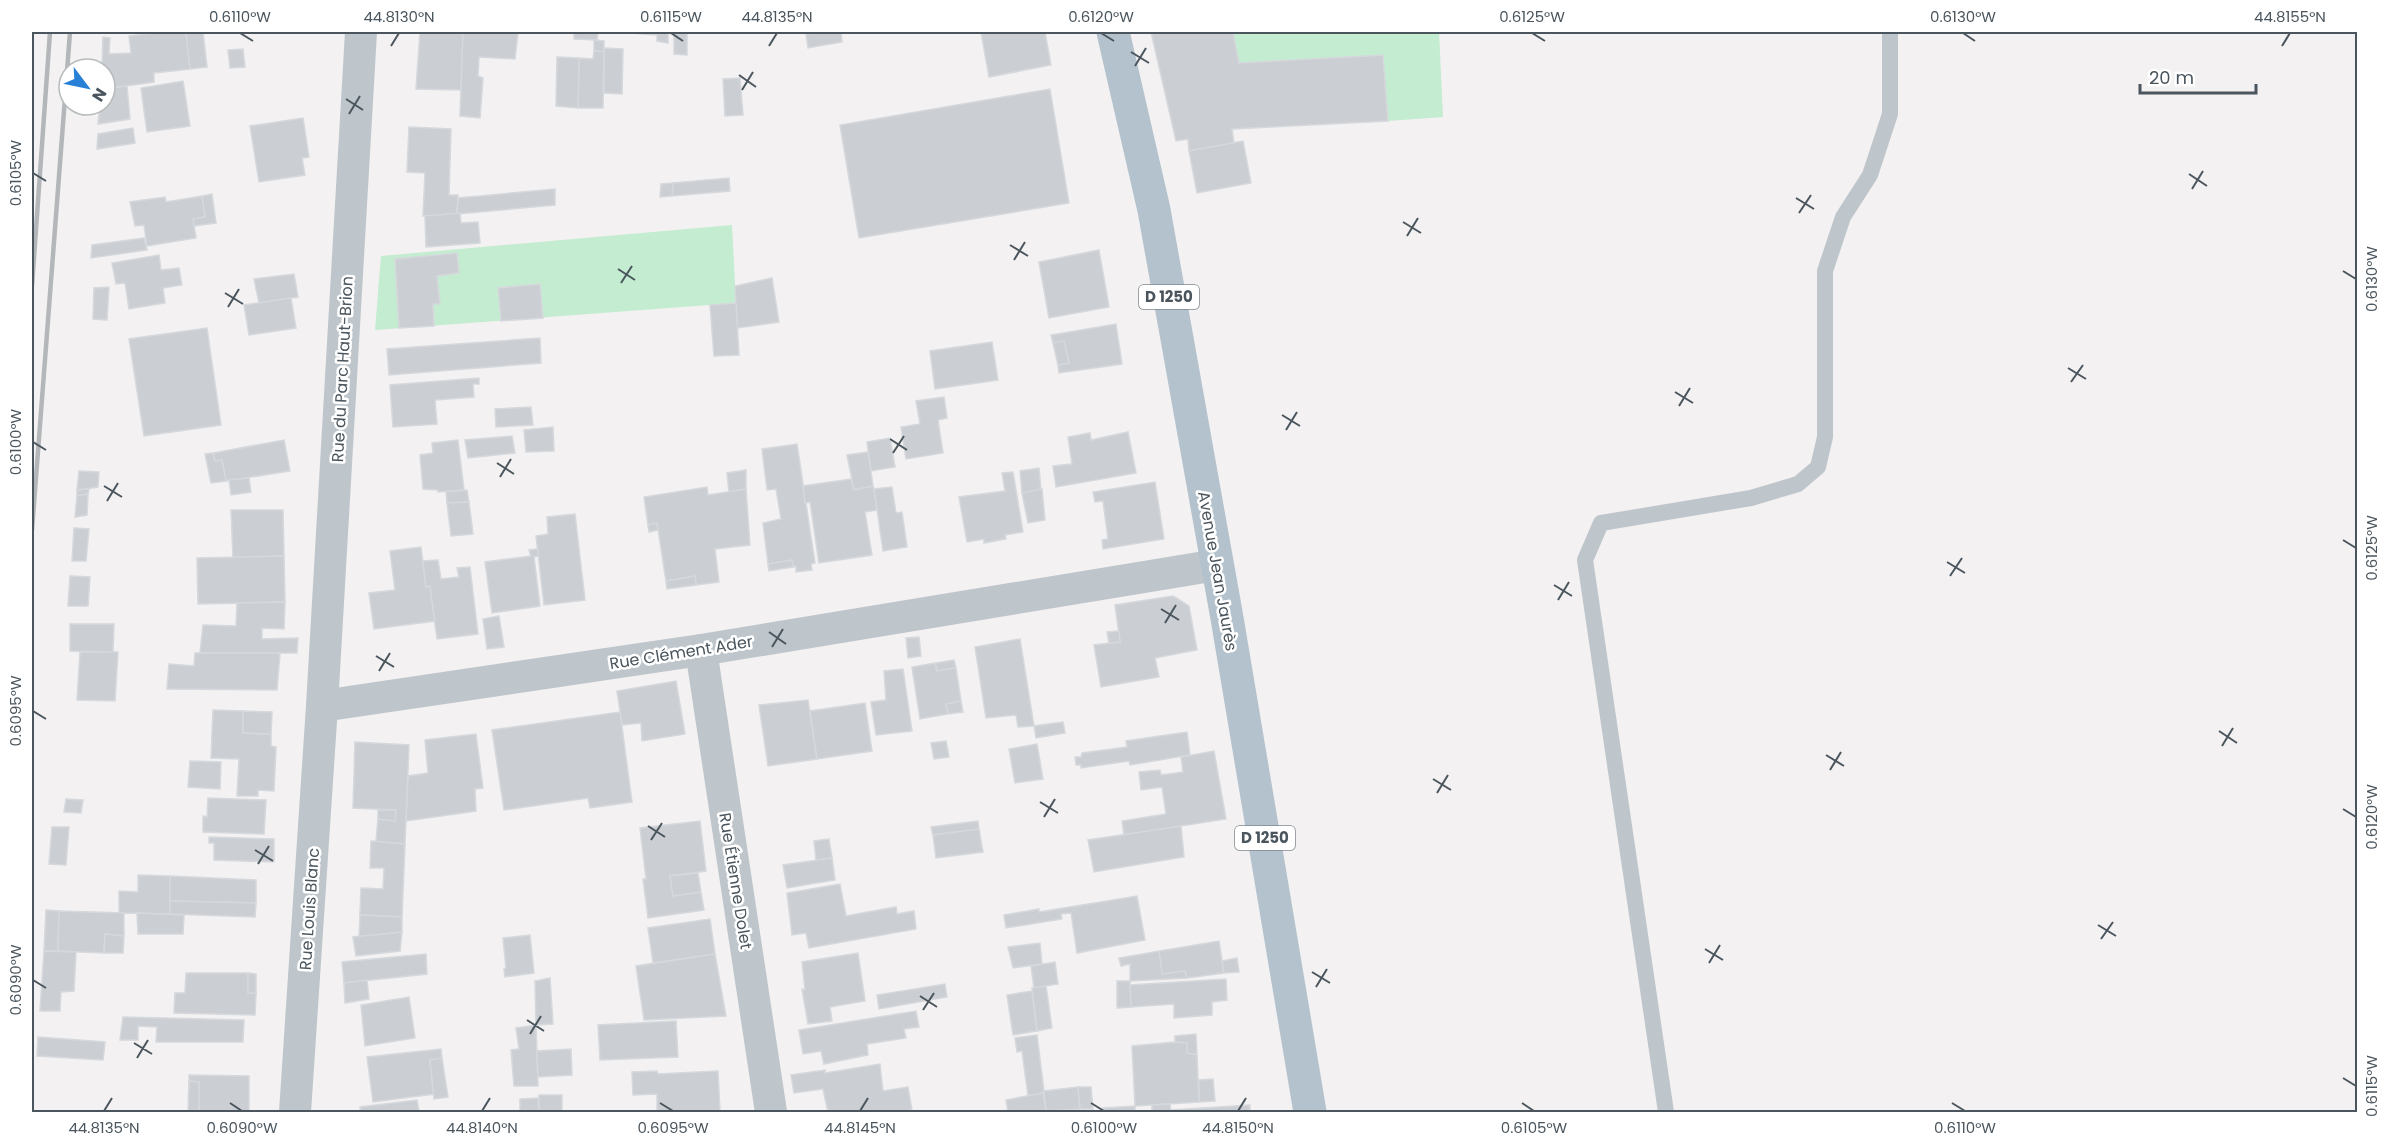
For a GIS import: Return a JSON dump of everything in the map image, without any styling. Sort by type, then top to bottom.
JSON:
[{"type":"main road","name":"Avenue Jean Jaurès","points":[[1113,32],[1154,210],[1311,1113]]},
{"type":"street","name":"Rue du Parc Haut-Brion","points":[[322,706],[361,32]]},
{"type":"street","name":"Rue Clément Ader","points":[[322,706],[701,650],[1216,565]]},
{"type":"street","name":"Rue Étienne Dolet","points":[[701,650],[771,1113]]},
{"type":"street","name":"Rue Louis Blanc","points":[[295,1113],[322,706]]},
{"type":"lane","points":[[1666,1113],[1585,560],[1601,523],[1751,498],[1798,484],[1818,467],[1825,437],[1825,271],[1843,217],[1870,175],[1890,114],[1890,32]]},
{"type":"green space","points":[[1233,32],[1439,32],[1443,117],[1388,121],[1383,55],[1239,63]]},
{"type":"green space","points":[[732,225],[736,303],[375,330],[381,256]]},
{"type":"building","points":[[186,32],[190,69],[154,73],[154,82],[117,87],[117,57],[102,57],[103,37],[110,38],[109,54],[131,53],[129,36]]},
{"type":"building","points":[[186,32],[203,32],[207,67],[190,69]]},
{"type":"building","points":[[420,32],[463,32],[461,90],[416,89]]},
{"type":"building","points":[[463,32],[518,32],[515,59],[479,57],[478,76],[483,78],[480,118],[460,116]]},
{"type":"building","points":[[574,32],[598,32],[597,40],[574,39]]},
{"type":"building","points":[[618,32],[668,32],[668,43],[657,41],[657,35]]},
{"type":"building","points":[[674,32],[687,32],[687,55],[674,54]]},
{"type":"building","points":[[841,32],[842,42],[808,48],[806,34]]},
{"type":"building","points":[[981,32],[1045,32],[1051,65],[989,77]]},
{"type":"building","points":[[1151,32],[1233,32],[1239,63],[1383,55],[1388,121],[1232,129],[1234,143],[1189,151],[1188,139],[1176,141]]},
{"type":"building","points":[[594,40],[604,41],[604,52],[594,51]]},
{"type":"building","points":[[604,48],[623,49],[622,94],[604,93]]},
{"type":"building","points":[[243,49],[245,67],[230,68],[228,50]]},
{"type":"building","points":[[594,51],[604,52],[603,108],[578,108],[579,58],[593,59]]},
{"type":"building","points":[[557,57],[579,58],[578,108],[556,106]]},
{"type":"building","points":[[740,78],[743,115],[725,116],[723,79]]},
{"type":"building","points":[[183,81],[190,126],[147,132],[141,88]]},
{"type":"building","points":[[127,86],[130,119],[98,124],[99,117],[117,117],[117,87]]},
{"type":"building","points":[[1050,89],[1069,203],[859,238],[840,125]]},
{"type":"building","points":[[303,118],[309,157],[302,158],[305,175],[259,182],[250,126]]},
{"type":"building","points":[[409,127],[451,129],[449,195],[458,195],[457,214],[423,216],[425,173],[407,172]]},
{"type":"building","points":[[133,128],[135,143],[97,149],[98,134]]},
{"type":"building","points":[[1243,141],[1251,183],[1197,193],[1189,151]]},
{"type":"building","points":[[729,178],[730,191],[672,196],[673,183]]},
{"type":"building","points":[[673,183],[672,196],[660,197],[661,184]]},
{"type":"building","points":[[555,189],[555,205],[457,214],[458,198]]},
{"type":"building","points":[[212,194],[216,223],[194,226],[193,219],[205,217],[202,196]]},
{"type":"building","points":[[202,196],[205,217],[193,219],[196,238],[147,246],[144,225],[135,226],[130,202],[165,197],[166,202]]},
{"type":"building","points":[[460,213],[461,223],[478,222],[480,243],[426,247],[425,216]]},
{"type":"building","points":[[144,238],[147,250],[91,258],[92,245]]},
{"type":"building","points":[[1099,250],[1109,307],[1049,318],[1039,262]]},
{"type":"building","points":[[457,253],[459,273],[437,276],[440,304],[433,304],[434,326],[399,328],[395,259]]},
{"type":"building","points":[[159,255],[161,270],[179,268],[182,285],[163,288],[165,303],[129,309],[125,283],[116,284],[112,263]]},
{"type":"building","points":[[294,274],[298,297],[259,303],[254,279]]},
{"type":"building","points":[[772,278],[779,322],[737,328],[735,286]]},
{"type":"building","points":[[540,284],[543,318],[501,321],[498,288]]},
{"type":"building","points":[[109,287],[107,320],[93,319],[94,288]]},
{"type":"building","points":[[291,298],[296,328],[249,335],[244,305]]},
{"type":"building","points":[[736,303],[739,355],[714,356],[710,305]]},
{"type":"building","points":[[1116,324],[1122,364],[1059,373],[1058,365],[1069,363],[1064,341],[1053,343],[1051,335]]},
{"type":"building","points":[[207,328],[221,425],[144,436],[129,339]]},
{"type":"building","points":[[540,338],[541,363],[389,375],[387,349]]},
{"type":"building","points":[[1064,341],[1069,363],[1058,365],[1053,343]]},
{"type":"building","points":[[992,342],[998,380],[935,389],[930,351]]},
{"type":"building","points":[[479,378],[479,384],[473,384],[474,397],[435,400],[437,424],[393,427],[390,385]]},
{"type":"building","points":[[944,397],[947,418],[938,420],[943,453],[906,459],[901,427],[920,424],[916,401]]},
{"type":"building","points":[[531,407],[533,425],[496,427],[495,409]]},
{"type":"building","points":[[553,427],[554,451],[526,452],[524,430]]},
{"type":"building","points":[[1128,432],[1136,473],[1056,487],[1053,466],[1072,464],[1068,437],[1090,433],[1091,440]]},
{"type":"building","points":[[512,436],[515,453],[468,458],[465,440]]},
{"type":"building","points":[[890,438],[895,467],[871,471],[867,442]]},
{"type":"building","points":[[284,440],[290,471],[226,481],[222,460],[215,461],[213,453]]},
{"type":"building","points":[[458,440],[464,490],[438,492],[438,490],[423,489],[420,455],[433,453],[432,443]]},
{"type":"building","points":[[797,444],[815,563],[811,564],[812,570],[796,572],[796,566],[793,567],[792,560],[768,564],[763,523],[781,519],[776,489],[767,490],[762,449]]},
{"type":"building","points":[[868,452],[873,486],[854,490],[847,455]]},
{"type":"building","points":[[213,453],[215,461],[222,460],[226,481],[211,483],[205,454]]},
{"type":"building","points":[[1039,468],[1041,490],[1022,493],[1020,471]]},
{"type":"building","points":[[746,470],[746,489],[729,492],[727,473]]},
{"type":"building","points":[[79,471],[99,472],[98,487],[77,490]]},
{"type":"building","points":[[1013,472],[1023,532],[1005,535],[1006,539],[984,543],[984,539],[967,542],[959,497],[1005,491],[1002,473]]},
{"type":"building","points":[[249,478],[251,492],[231,495],[229,480]]},
{"type":"building","points":[[851,479],[854,490],[873,486],[874,489],[877,510],[865,512],[872,555],[819,563],[810,502],[805,503],[803,486]]},
{"type":"building","points":[[1155,482],[1164,539],[1103,549],[1102,540],[1108,539],[1103,501],[1095,502],[1093,492]]},
{"type":"building","points":[[707,487],[708,495],[746,489],[750,545],[715,549],[719,582],[696,585],[695,576],[666,581],[657,523],[648,525],[644,497]]},
{"type":"building","points":[[892,487],[896,513],[902,512],[907,547],[883,551],[874,489]]},
{"type":"building","points":[[89,489],[88,494],[77,496],[77,490]]},
{"type":"building","points":[[1042,489],[1045,520],[1028,523],[1022,493]]},
{"type":"building","points":[[467,490],[469,502],[447,503],[446,492]]},
{"type":"building","points":[[88,494],[87,515],[75,517],[77,496]]},
{"type":"building","points":[[469,502],[473,534],[451,536],[447,503]]},
{"type":"building","points":[[231,510],[283,510],[284,556],[233,558]]},
{"type":"building","points":[[575,514],[585,600],[544,605],[536,536],[548,534],[547,517]]},
{"type":"building","points":[[657,523],[658,530],[649,532],[648,525]]},
{"type":"building","points":[[74,528],[89,529],[86,561],[72,561]]},
{"type":"building","points":[[421,547],[426,587],[430,586],[435,621],[374,629],[369,593],[395,590],[390,551]]},
{"type":"building","points":[[538,549],[538,556],[534,557],[540,606],[492,613],[485,562],[531,556],[529,550]]},
{"type":"building","points":[[284,556],[285,602],[198,604],[197,558]]},
{"type":"building","points":[[438,560],[441,579],[459,577],[457,568],[470,567],[478,634],[437,639],[430,586],[426,587],[423,561]]},
{"type":"building","points":[[792,560],[793,567],[769,571],[768,564]]},
{"type":"building","points":[[70,576],[90,577],[88,606],[68,606]]},
{"type":"building","points":[[695,576],[696,585],[667,589],[666,581]]},
{"type":"building","points":[[1173,596],[1189,606],[1197,650],[1155,658],[1159,677],[1101,687],[1094,645],[1120,642],[1115,605]]},
{"type":"building","points":[[285,602],[284,629],[262,628],[262,639],[298,638],[297,653],[200,653],[203,625],[236,626],[237,603]]},
{"type":"building","points":[[499,616],[504,647],[487,649],[483,619]]},
{"type":"building","points":[[70,624],[114,624],[113,652],[70,651]]},
{"type":"building","points":[[1119,631],[1120,642],[1109,643],[1107,632]]},
{"type":"building","points":[[919,637],[921,656],[908,658],[906,638]]},
{"type":"building","points":[[1020,639],[1034,726],[1018,727],[1016,715],[986,718],[975,647]]},
{"type":"building","points":[[80,652],[118,652],[115,701],[77,700]]},
{"type":"building","points":[[195,653],[280,653],[277,690],[167,689],[169,664],[194,666]]},
{"type":"building","points":[[954,660],[956,668],[937,671],[935,663]]},
{"type":"building","points":[[935,663],[937,671],[956,668],[961,701],[946,704],[948,714],[920,719],[912,667]]},
{"type":"building","points":[[903,669],[912,731],[876,735],[871,702],[886,700],[884,671]]},
{"type":"building","points":[[676,681],[685,734],[642,741],[641,723],[622,725],[617,691]]},
{"type":"building","points":[[808,700],[817,759],[768,766],[759,705]]},
{"type":"building","points":[[961,701],[963,712],[948,714],[946,704]]},
{"type":"building","points":[[865,703],[872,751],[817,759],[810,711]]},
{"type":"building","points":[[213,710],[243,711],[243,733],[271,734],[271,746],[276,747],[274,791],[258,790],[258,796],[237,796],[239,759],[211,758]]},
{"type":"building","points":[[243,711],[272,712],[271,734],[243,733]]},
{"type":"building","points":[[620,712],[632,802],[590,808],[588,798],[504,810],[492,730]]},
{"type":"building","points":[[1063,722],[1065,733],[1036,738],[1034,726]]},
{"type":"building","points":[[1187,732],[1190,755],[1130,765],[1129,761],[1081,768],[1081,765],[1076,765],[1075,757],[1081,757],[1082,753],[1127,747],[1126,741]]},
{"type":"building","points":[[476,734],[483,788],[475,789],[476,811],[406,821],[408,776],[428,773],[425,740]]},
{"type":"building","points":[[946,741],[949,757],[934,759],[931,743]]},
{"type":"building","points":[[355,742],[409,745],[405,844],[376,842],[378,819],[395,821],[396,810],[353,808]]},
{"type":"building","points":[[1037,744],[1043,779],[1015,783],[1009,749]]},
{"type":"building","points":[[1214,751],[1226,819],[1124,835],[1122,821],[1166,814],[1162,787],[1141,790],[1139,772],[1160,770],[1161,775],[1183,772],[1181,757]]},
{"type":"building","points":[[190,761],[221,762],[220,789],[188,787]]},
{"type":"building","points":[[208,798],[266,800],[264,834],[203,832],[203,816],[207,817]]},
{"type":"building","points":[[66,799],[83,800],[81,813],[64,812]]},
{"type":"building","points":[[378,810],[396,810],[395,821],[378,819]]},
{"type":"building","points":[[700,821],[706,871],[670,876],[673,896],[701,892],[704,910],[648,918],[640,828]]},
{"type":"building","points":[[978,821],[979,829],[933,835],[931,827]]},
{"type":"building","points":[[1181,826],[1184,857],[1094,872],[1088,840]]},
{"type":"building","points":[[52,827],[69,827],[66,865],[49,864]]},
{"type":"building","points":[[979,829],[983,852],[936,858],[933,835]]},
{"type":"building","points":[[209,837],[274,839],[274,862],[214,860],[214,843],[209,843]]},
{"type":"building","points":[[829,839],[832,858],[816,860],[814,841]]},
{"type":"building","points":[[371,841],[405,844],[402,917],[360,915],[361,888],[383,889],[384,868],[370,868]]},
{"type":"building","points":[[832,858],[835,880],[787,888],[783,865]]},
{"type":"building","points":[[698,873],[701,892],[673,896],[670,876]]},
{"type":"building","points":[[138,875],[170,876],[170,914],[119,913],[119,891],[138,892]]},
{"type":"building","points":[[170,876],[256,880],[256,903],[170,901]]},
{"type":"building","points":[[840,884],[846,916],[896,907],[897,914],[914,911],[916,929],[809,948],[806,933],[792,935],[787,893]]},
{"type":"building","points":[[1137,896],[1145,940],[1077,953],[1071,913],[1061,914],[1062,919],[1006,928],[1004,915],[1039,909],[1039,912]]},
{"type":"building","points":[[170,901],[256,903],[255,917],[170,914]]},
{"type":"building","points":[[46,910],[59,911],[58,951],[44,951]]},
{"type":"building","points":[[59,911],[124,913],[124,936],[105,934],[104,953],[58,951]]},
{"type":"building","points":[[137,913],[184,915],[183,934],[138,934]]},
{"type":"building","points":[[360,915],[402,917],[402,932],[359,937]]},
{"type":"building","points":[[710,919],[715,954],[653,963],[648,928]]},
{"type":"building","points":[[402,932],[400,951],[356,956],[353,937]]},
{"type":"building","points":[[105,934],[124,936],[123,953],[104,953]]},
{"type":"building","points":[[530,935],[534,973],[505,977],[503,938]]},
{"type":"building","points":[[1219,941],[1224,973],[1187,978],[1185,971],[1162,974],[1159,951]]},
{"type":"building","points":[[1040,943],[1042,964],[1013,968],[1008,947]]},
{"type":"building","points":[[44,951],[76,952],[74,991],[61,992],[60,1011],[40,1011]]},
{"type":"building","points":[[1159,951],[1162,974],[1185,971],[1187,978],[1130,981],[1130,964],[1121,966],[1119,958]]},
{"type":"building","points":[[858,953],[865,1001],[830,1007],[832,1021],[808,1024],[802,989],[805,990],[802,962]]},
{"type":"building","points":[[426,954],[427,974],[344,983],[342,962]]},
{"type":"building","points":[[715,954],[726,1016],[644,1020],[636,966]]},
{"type":"building","points":[[1237,958],[1239,972],[1224,973],[1222,961]]},
{"type":"building","points":[[1055,962],[1058,984],[1034,988],[1031,966]]},
{"type":"building","points":[[186,973],[248,973],[248,993],[256,993],[255,1015],[174,1013],[175,993],[185,993]]},
{"type":"building","points":[[248,973],[256,974],[256,993],[248,993]]},
{"type":"building","points":[[550,978],[553,1024],[536,1025],[535,981]]},
{"type":"building","points":[[1226,979],[1227,1000],[1212,1002],[1212,1015],[1174,1018],[1174,1004],[1131,1007],[1130,985]]},
{"type":"building","points":[[367,980],[369,999],[345,1003],[344,983]]},
{"type":"building","points":[[1117,981],[1130,981],[1131,1007],[1117,1008]]},
{"type":"building","points":[[945,984],[947,997],[879,1009],[877,995]]},
{"type":"building","points":[[1046,986],[1052,1028],[1037,1031],[1032,988]]},
{"type":"building","points":[[1032,991],[1037,1031],[1013,1035],[1007,995]]},
{"type":"building","points":[[409,997],[415,1038],[365,1046],[361,1005]]},
{"type":"building","points":[[916,1011],[919,1027],[904,1029],[906,1038],[867,1044],[868,1055],[824,1064],[821,1051],[803,1054],[799,1030]]},
{"type":"building","points":[[123,1017],[244,1020],[243,1042],[156,1042],[157,1027],[138,1026],[138,1040],[120,1040]]},
{"type":"building","points":[[676,1021],[678,1057],[600,1060],[598,1025]]},
{"type":"building","points":[[536,1025],[538,1086],[514,1086],[511,1050],[519,1049],[516,1028]]},
{"type":"building","points":[[1196,1034],[1197,1055],[1187,1053],[1187,1043],[1175,1042],[1175,1036]]},
{"type":"building","points":[[1037,1035],[1044,1091],[1041,1094],[1028,1096],[1022,1051],[1017,1052],[1015,1038]]},
{"type":"building","points":[[38,1037],[105,1042],[103,1060],[37,1056]]},
{"type":"building","points":[[1187,1043],[1187,1053],[1197,1055],[1199,1102],[1135,1106],[1132,1046]]},
{"type":"building","points":[[441,1049],[442,1058],[430,1060],[434,1094],[373,1102],[367,1057]]},
{"type":"building","points":[[571,1049],[572,1075],[538,1077],[537,1051]]},
{"type":"building","points":[[442,1058],[448,1097],[434,1099],[430,1060]]},
{"type":"building","points":[[880,1064],[883,1091],[908,1087],[912,1110],[828,1112],[823,1089],[794,1093],[791,1075],[825,1070],[825,1073]]},
{"type":"building","points":[[657,1071],[658,1074],[718,1071],[720,1112],[657,1112],[657,1094],[633,1095],[632,1072]]},
{"type":"building","points":[[189,1075],[249,1076],[249,1112],[199,1112],[199,1082],[189,1081]]},
{"type":"building","points":[[1213,1079],[1215,1101],[1199,1102],[1199,1080]]},
{"type":"building","points":[[189,1081],[199,1082],[199,1112],[188,1112]]},
{"type":"building","points":[[1078,1087],[1080,1109],[1046,1111],[1044,1091]]},
{"type":"building","points":[[1078,1087],[1091,1087],[1093,1109],[1080,1109]]},
{"type":"building","points":[[1043,1093],[1046,1111],[1008,1112],[1006,1100]]},
{"type":"building","points":[[539,1095],[562,1095],[562,1112],[539,1112]]},
{"type":"building","points":[[538,1098],[539,1112],[520,1112],[520,1099]]},
{"type":"building","points":[[417,1100],[419,1112],[361,1112],[360,1107]]},
{"type":"building","points":[[1170,1104],[1171,1112],[1152,1112],[1152,1105]]},
{"type":"building","points":[[1250,1105],[1250,1112],[1171,1112],[1171,1110]]},
{"type":"building","points":[[1135,1106],[1135,1112],[1103,1112],[1103,1108]]},
{"type":"railway","points":[[32,286],[50,32]]},
{"type":"railway","points":[[32,530],[70,32]]}]
